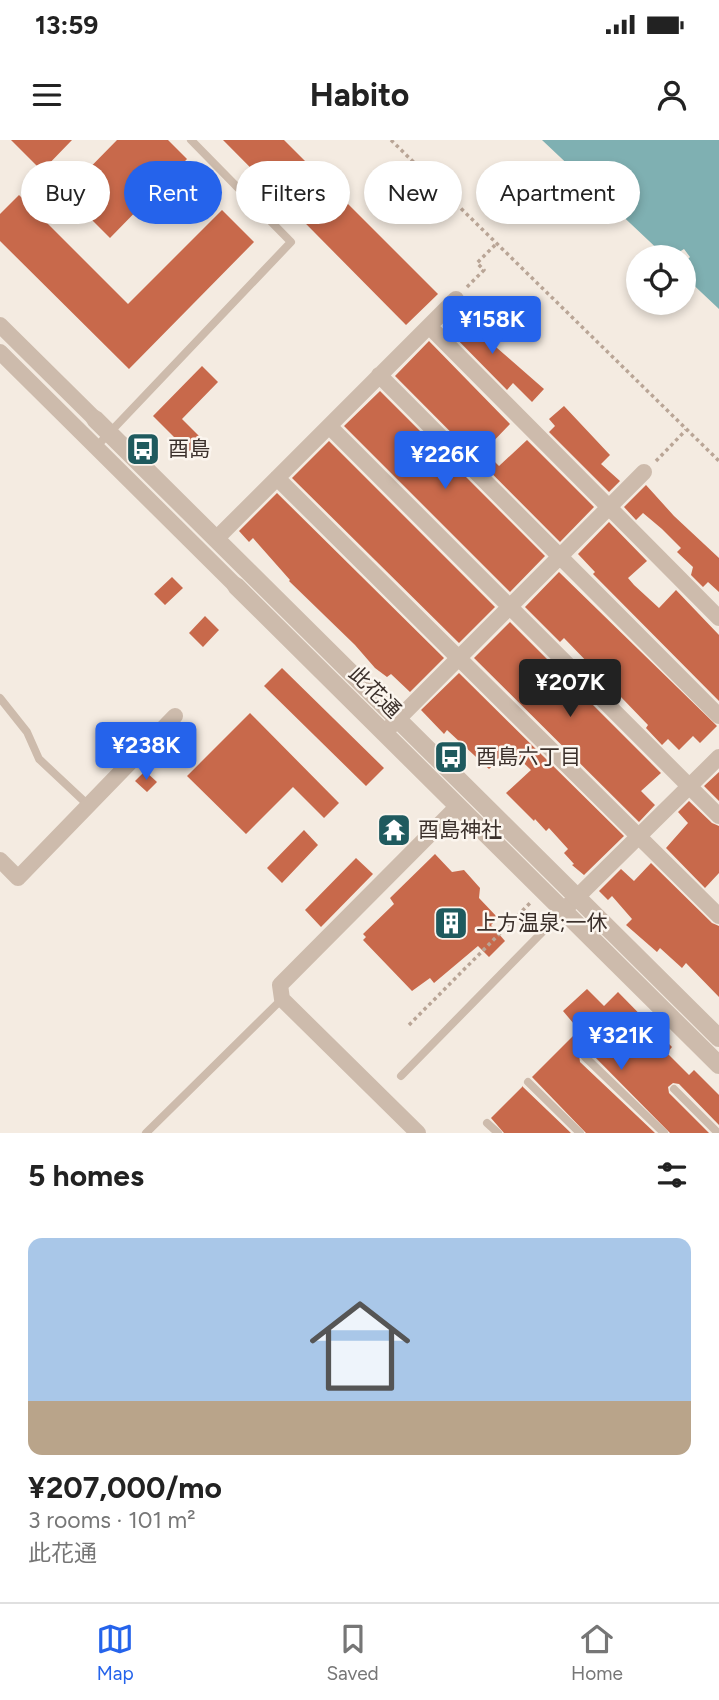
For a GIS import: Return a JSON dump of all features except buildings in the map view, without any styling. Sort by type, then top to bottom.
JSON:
[{"type":"street","points":[[216,540],[456,299]]},
{"type":"street","points":[[429,326],[719,618]]},
{"type":"street","name":"此花通","points":[[3,336],[95,419],[719,1038]]},
{"type":"street","name":"此花通","points":[[0,352],[719,1065]]},
{"type":"street","points":[[379,375],[719,716]]},
{"type":"street","points":[[329,426],[719,816]]},
{"type":"street","points":[[384,733],[644,472]]},
{"type":"street","points":[[277,478],[719,916]]},
{"type":"street","points":[[0,860],[18,878],[175,716]]},
{"type":"street","points":[[564,911],[719,757]]},
{"type":"street","points":[[418,1133],[282,999],[280,985],[458,806]]},
{"type":"lane","points":[[96,447],[291,242],[191,140]]},
{"type":"lane","points":[[0,698],[27,732],[39,759],[87,804]]},
{"type":"lane","points":[[401,1076],[564,911]]},
{"type":"lane","points":[[146,1133],[282,999]]},
{"type":"lane","points":[[585,1056],[664,1133]]},
{"type":"lane","points":[[528,1082],[580,1133]]},
{"type":"lane","points":[[674,1089],[718,1133]]},
{"type":"lane","points":[[488,1123],[498,1133]]},
{"type":"path","points":[[391,140],[719,461]]},
{"type":"path","points":[[456,299],[484,270],[477,263],[496,244]]},
{"type":"path","points":[[644,472],[686,430]]},
{"type":"path","points":[[409,1024],[532,901]]},
{"type":"water","points":[[542,140],[719,140],[719,309],[696,287],[696,245],[653,245],[631,224],[640,224],[640,161],[564,161]]},
{"type":"place","name":"酉島","points":[[143,449]]},
{"type":"place","name":"酉島六丁目","points":[[451,757]]},
{"type":"place","name":"酉島神社","points":[[394,830]]},
{"type":"place","name":"上方温泉;一休","points":[[451,923]]}]
